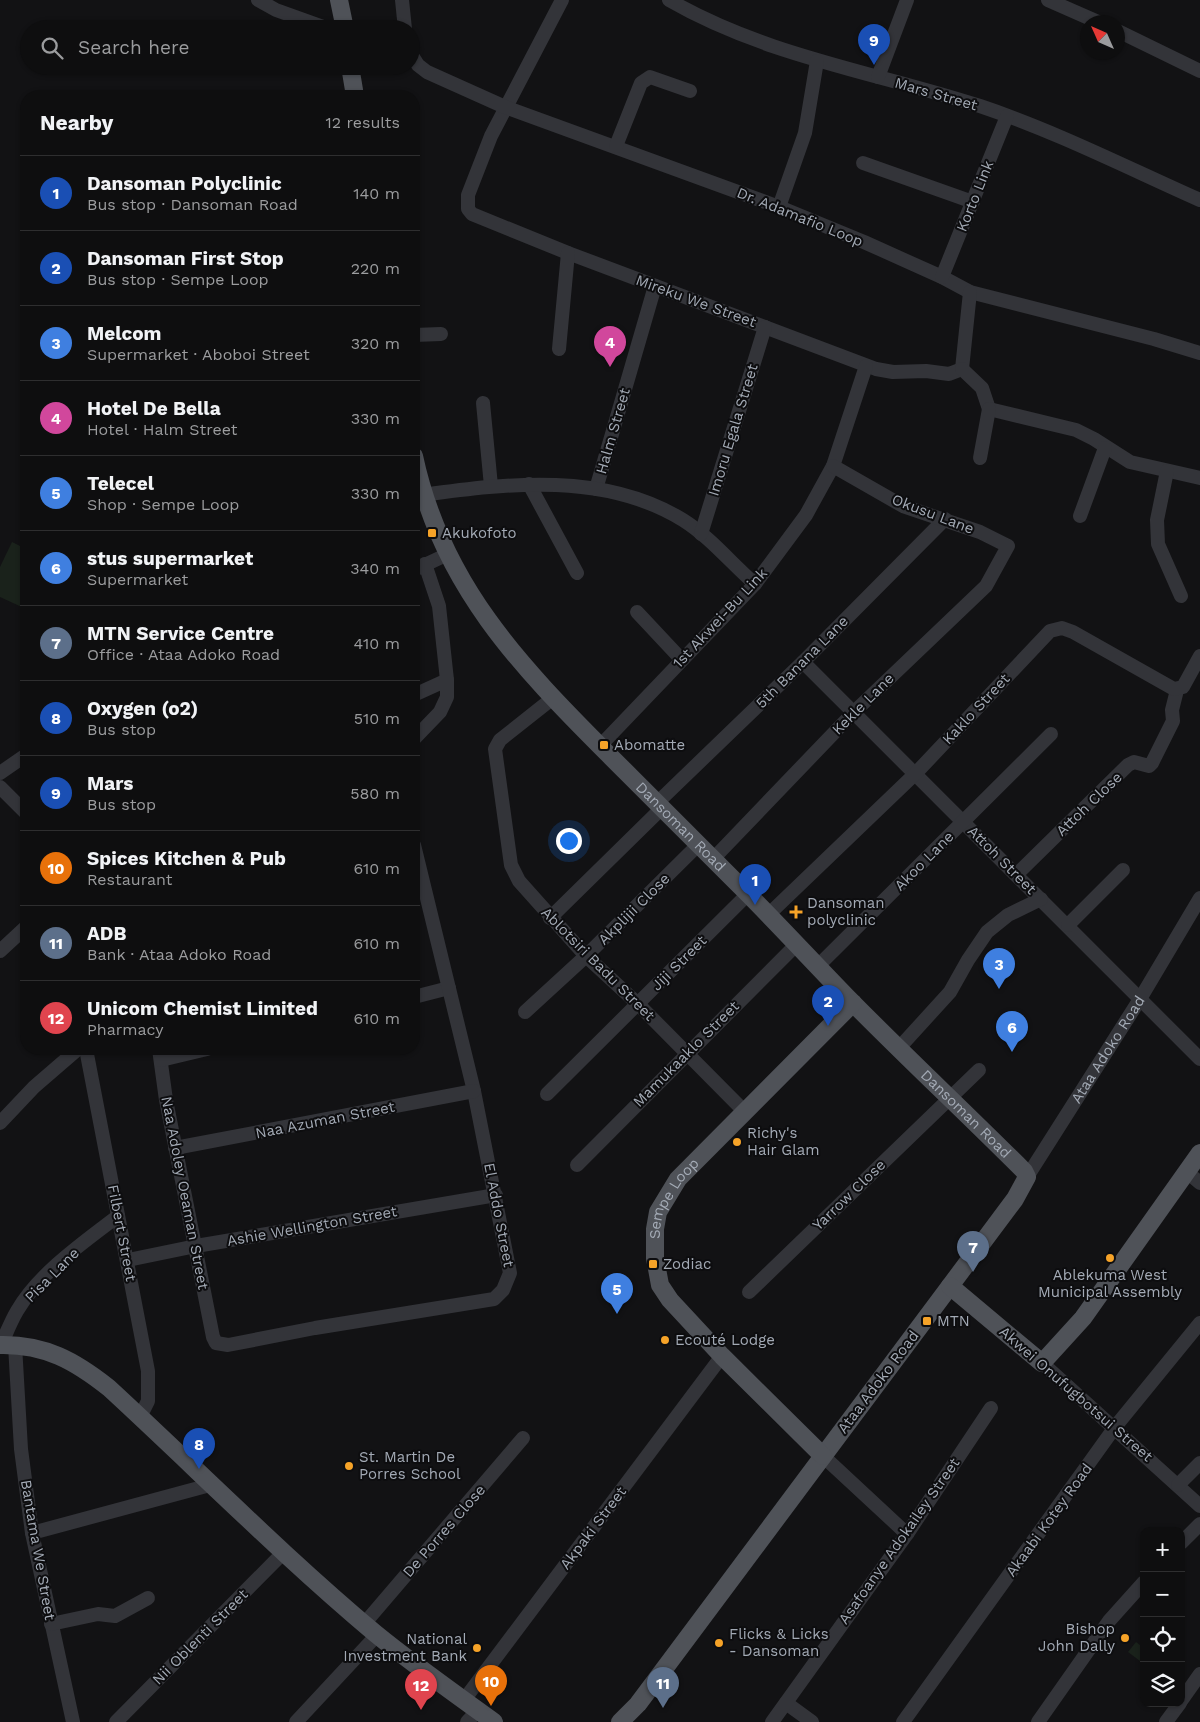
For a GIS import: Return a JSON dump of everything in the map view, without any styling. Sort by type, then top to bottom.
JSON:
[{"type":"main road","points":[[339,0],[343,20]]},
{"type":"main road","points":[[352,75],[354,90]]},
{"type":"main road","name":"Dansoman Road","points":[[420,482],[423,495],[448,554],[492,628],[553,698],[697,846],[713,859],[768,914],[853,1003],[1020,1167],[1027,1177]]},
{"type":"main road","name":"Sempe Loop","points":[[823,1456],[722,1356],[670,1300],[660,1284],[655,1258],[654,1229],[658,1212],[678,1178],[853,1003]]},
{"type":"main road","points":[[1042,1363],[1083,1318],[1194,1178],[1200,1153]]},
{"type":"main road","name":"Ataa Adoko Road","points":[[620,1722],[638,1704],[1015,1199],[1027,1177]]},
{"type":"main road","name":"Akwei Onufugbotsui Street","points":[[950,1286],[1042,1363]]},
{"type":"main road","points":[[5,1345],[64,1357],[109,1388],[210,1485],[364,1624],[469,1711],[494,1722]]},
{"type":"main road","name":"Ataa Adoko Road","points":[[632,1722],[638,1704]]},
{"type":"street","points":[[258,0],[276,10],[304,20]]},
{"type":"street","points":[[402,0],[404,20]]},
{"type":"street","name":"Mireku We Street","points":[[562,0],[491,136],[468,195],[468,208],[479,218],[866,366],[893,372],[926,371],[949,374],[962,369]]},
{"type":"street","name":"Mars Street","points":[[669,0],[724,29],[817,61],[878,77],[1007,116],[1200,200]]},
{"type":"street","points":[[878,77],[907,0]]},
{"type":"street","points":[[1048,0],[1082,15]]},
{"type":"street","points":[[1125,34],[1200,71]]},
{"type":"street","points":[[778,207],[806,133],[817,61]]},
{"type":"street","name":"Dr. Adamafio Loop","points":[[420,67],[427,72],[505,107],[616,146],[778,207],[942,277],[970,292],[1154,339],[1200,353]]},
{"type":"street","points":[[616,146],[641,82],[645,79],[650,77],[690,91]]},
{"type":"street","name":"Korto Link","points":[[942,277],[1007,116]]},
{"type":"street","points":[[863,162],[972,202]]},
{"type":"street","points":[[559,349],[568,253]]},
{"type":"street","name":"Halm Street","points":[[596,489],[655,286]]},
{"type":"street","points":[[970,292],[962,369],[982,388],[989,409],[980,458]]},
{"type":"street","name":"Imoru Egala Street","points":[[701,534],[765,327]]},
{"type":"street","points":[[420,335],[441,334]]},
{"type":"street","name":"1st Akwei-Bu Link","points":[[600,746],[681,659],[755,584],[806,515],[833,466],[866,366]]},
{"type":"street","points":[[483,403],[491,486]]},
{"type":"street","points":[[989,409],[1076,430],[1130,462],[1167,472],[1200,478]]},
{"type":"street","points":[[1080,516],[1105,448]]},
{"type":"street","name":"Okusu Lane","points":[[833,466],[903,506],[945,519],[1008,546]]},
{"type":"street","points":[[1167,472],[1157,531],[1158,544],[1181,596]]},
{"type":"street","points":[[529,484],[577,573]]},
{"type":"street","points":[[423,495],[491,486],[529,484],[596,489],[663,509],[685,521],[755,584]]},
{"type":"street","name":"5th Banana Lane","points":[[550,918],[945,519]]},
{"type":"street","name":"Kekle Lane","points":[[713,859],[854,712],[986,586],[1008,546]]},
{"type":"street","points":[[420,732],[445,705],[447,680],[439,606],[420,567],[448,554]]},
{"type":"street","points":[[637,612],[681,659]]},
{"type":"street","name":"Kaklo Street","points":[[768,914],[916,773],[1050,631],[1062,628],[1073,632],[1177,690]]},
{"type":"street","points":[[1177,690],[1183,687],[1200,656]]},
{"type":"street","name":"Attoh Street","points":[[803,662],[1200,1059]]},
{"type":"street","points":[[420,692],[447,680]]},
{"type":"street","name":"Attoh Close","points":[[1017,874],[1128,765],[1134,762],[1149,766],[1152,763],[1173,721],[1172,710],[1177,690]]},
{"type":"street","name":"Ablotsiri Badu Street","points":[[553,698],[500,740],[494,749],[511,865],[519,881],[550,918],[586,956],[638,1004],[744,1111]]},
{"type":"street","name":"Akoo Lane","points":[[818,966],[1051,734]]},
{"type":"street","points":[[0,773],[20,760]]},
{"type":"street","points":[[0,787],[20,807]]},
{"type":"street","name":"Akplijii Close","points":[[525,1012],[586,956],[697,846]]},
{"type":"street","points":[[1068,926],[1123,870]]},
{"type":"street","name":"El Addo Street","points":[[213,1338],[221,1345],[228,1345],[315,1328],[494,1298],[503,1290],[510,1273],[496,1195],[474,1091],[449,988],[420,890]]},
{"type":"street","name":"Jiji Street","points":[[547,1094],[748,894]]},
{"type":"street","name":"Ataa Adoko Road","points":[[1027,1177],[1140,999],[1200,898]]},
{"type":"street","points":[[899,1048],[950,992],[987,932],[1008,915],[1041,899]]},
{"type":"street","points":[[0,951],[20,933]]},
{"type":"street","name":"Mamukaaklo Street","points":[[577,1165],[797,944]]},
{"type":"street","points":[[420,995],[449,988]]},
{"type":"street","points":[[0,1123],[34,1088],[71,1055]]},
{"type":"street","name":"Filbert Street","points":[[87,1055],[128,1260],[150,1387],[148,1401],[140,1417]]},
{"type":"street","name":"Naa Adoley Oeaman Street","points":[[160,1055],[175,1148],[213,1338]]},
{"type":"street","name":"Yarrow Close","points":[[749,1292],[979,1070]]},
{"type":"street","name":"Naa Azuman Street","points":[[175,1148],[474,1091]]},
{"type":"street","name":"Ashie Wellington Street","points":[[128,1260],[196,1246],[496,1195]]},
{"type":"street","name":"Pisa Lane","points":[[5,1345],[18,1310],[36,1287],[71,1252],[118,1216]]},
{"type":"street","name":"Akaabi Kotey Road","points":[[904,1722],[1115,1427],[1200,1323]]},
{"type":"street","name":"Bantama We Street","points":[[5,1345],[22,1449],[32,1533],[74,1722]]},
{"type":"street","name":"Akpaki Street","points":[[469,1711],[722,1356]]},
{"type":"street","name":"Akwei Onufugbotsui Street","points":[[1042,1363],[1115,1427],[1200,1506]]},
{"type":"street","name":"Asafoanye Adokailey Street","points":[[772,1722],[907,1534],[991,1408]]},
{"type":"street","name":"De Porres Close","points":[[364,1624],[524,1438]]},
{"type":"street","points":[[823,1456],[907,1534]]},
{"type":"street","points":[[1178,1485],[1200,1463]]},
{"type":"street","points":[[32,1533],[210,1485]]},
{"type":"street","points":[[1185,1539],[1200,1524]]},
{"type":"street","name":"Nii Oblenti Street","points":[[116,1722],[283,1552]]},
{"type":"street","points":[[1038,1722],[1109,1621],[1140,1586]]},
{"type":"street","points":[[51,1624],[98,1614],[115,1616],[148,1598]]},
{"type":"street","points":[[296,1722],[377,1635]]},
{"type":"street","points":[[1185,1695],[1200,1674]]},
{"type":"street","points":[[786,1703],[812,1722]]},
{"type":"street","points":[[1166,1722],[1176,1707]]},
{"type":"shaded area","points":[[12,542],[20,546],[20,606],[0,597],[0,567]]},
{"type":"shaded area","points":[[1136,1642],[1140,1645],[1140,1661],[1128,1652]]},
{"type":"place","name":"Mars","points":[[874,65]]},
{"type":"place","name":"Hotel De Bella","points":[[610,367]]},
{"type":"place","name":"Akukofoto","points":[[432,533]]},
{"type":"place","name":"Abomatte","points":[[604,745]]},
{"type":"place","name":"Dansoman Polyclinic","points":[[755,905]]},
{"type":"place","name":"Dansoman polyclinic","points":[[796,912]]},
{"type":"place","name":"Melcom","points":[[999,989]]},
{"type":"place","name":"Dansoman First Stop","points":[[828,1026]]},
{"type":"place","name":"stus supermarket","points":[[1012,1052]]},
{"type":"place","name":"Richy's Hair Glam","points":[[737,1142]]},
{"type":"place","name":"Ablekuma West Municipal Assembly","points":[[1110,1258]]},
{"type":"place","name":"Zodiac","points":[[653,1264]]},
{"type":"place","name":"MTN Service Centre","points":[[973,1272]]},
{"type":"place","name":"Telecel","points":[[617,1314]]},
{"type":"place","name":"MTN","points":[[927,1321]]},
{"type":"place","name":"Ecouté Lodge","points":[[665,1340]]},
{"type":"place","name":"St. Martin De Porres School","points":[[349,1466]]},
{"type":"place","name":"Oxygen (o2)","points":[[199,1469]]},
{"type":"place","name":"Bishop John Dally","points":[[1125,1638]]},
{"type":"place","name":"Flicks & Licks - Dansoman","points":[[719,1643]]},
{"type":"place","name":"National Investment Bank","points":[[477,1648]]},
{"type":"place","name":"Spices Kitchen & Pub","points":[[491,1706]]},
{"type":"place","name":"ADB","points":[[663,1708]]},
{"type":"place","name":"Unicom Chemist Limited","points":[[421,1710]]}]
